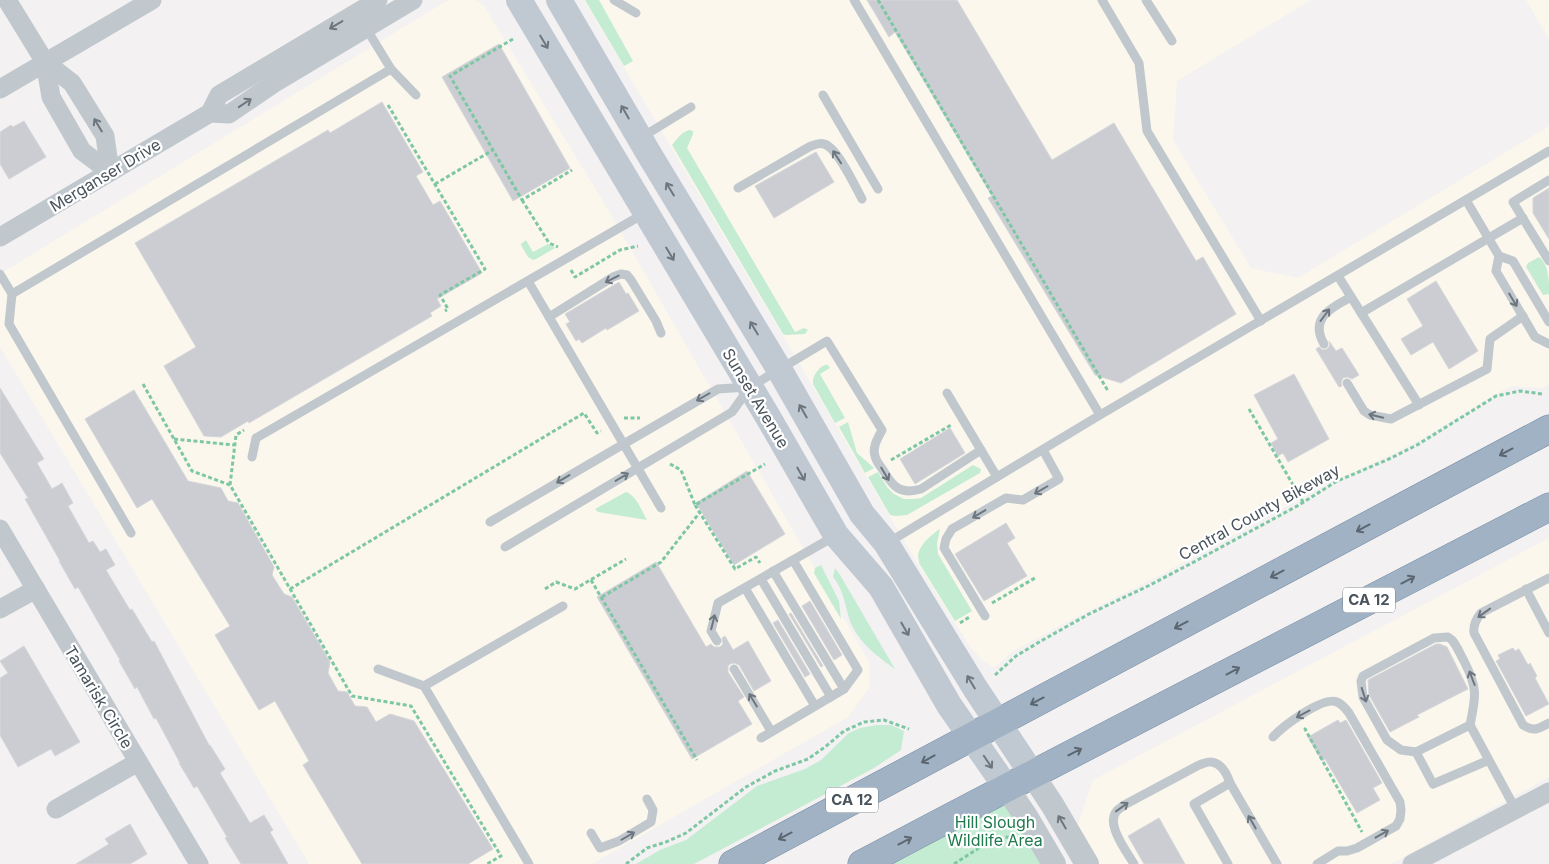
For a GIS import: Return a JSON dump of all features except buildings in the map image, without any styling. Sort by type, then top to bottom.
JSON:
[{"type":"highway","name":"CA 12","points":[[733,864],[1549,429]]},
{"type":"highway","name":"CA 12","points":[[862,864],[1549,507]]},
{"type":"main road","name":"Sunset Avenue","points":[[519,0],[836,535],[881,587],[949,705],[1006,788]]},
{"type":"main road","name":"Sunset Avenue","points":[[559,0],[779,370],[862,514],[886,543],[975,688],[1032,774]]},
{"type":"street","points":[[7,0],[45,62],[72,83],[105,136],[110,172]]},
{"type":"street","points":[[0,89],[152,0]]},
{"type":"street","name":"Merganser Drive","points":[[0,237],[210,112],[219,95],[378,0]]},
{"type":"street","name":"Merganser Drive","points":[[210,112],[229,114],[276,82],[412,0]]},
{"type":"street","points":[[45,62],[51,97],[82,151],[110,172]]},
{"type":"street","name":"Tamarisk Circle","points":[[0,529],[199,864]]},
{"type":"street","points":[[0,610],[36,589]]},
{"type":"street","points":[[56,809],[138,762]]},
{"type":"street","points":[[1032,774],[1087,864]]},
{"type":"street","points":[[1006,788],[1027,818],[1054,864]]},
{"type":"street","points":[[1412,864],[1549,792]]},
{"type":"lane","points":[[614,0],[636,13]]},
{"type":"lane","points":[[854,0],[1100,415]]},
{"type":"lane","points":[[1102,0],[1139,63],[1147,131],[1261,321]]},
{"type":"lane","points":[[1146,0],[1172,41]]},
{"type":"lane","points":[[366,28],[391,69],[416,95]]},
{"type":"lane","points":[[12,294],[391,69]]},
{"type":"lane","points":[[823,95],[878,190]]},
{"type":"lane","points":[[640,138],[691,107]]},
{"type":"lane","points":[[738,188],[819,143],[826,144],[834,151],[862,199]]},
{"type":"lane","points":[[886,543],[1549,151]]},
{"type":"lane","points":[[1549,180],[1513,202],[1549,261]]},
{"type":"lane","points":[[1466,200],[1498,256],[1496,271],[1535,336],[1549,344]]},
{"type":"lane","points":[[252,457],[256,438],[412,346],[645,213]]},
{"type":"lane","points":[[1361,313],[1523,218]]},
{"type":"lane","points":[[1498,256],[1513,261],[1546,311],[1549,322]]},
{"type":"lane","points":[[0,274],[12,294],[9,324],[132,533]]},
{"type":"lane","points":[[549,317],[613,277],[621,274],[627,275],[632,280],[661,333]]},
{"type":"lane","points":[[1338,276],[1419,405]]},
{"type":"lane","points":[[528,281],[661,508]]},
{"type":"lane","points":[[1324,344],[1318,333],[1319,325],[1324,315],[1351,297]]},
{"type":"lane","points":[[1347,383],[1364,411],[1370,415],[1391,419],[1487,369],[1490,339],[1523,316]]},
{"type":"lane","points":[[505,547],[732,412],[750,387],[827,341],[882,430],[876,441],[875,456],[891,483],[905,492],[913,492],[921,489],[981,450]]},
{"type":"lane","points":[[490,522],[718,388],[750,387]]},
{"type":"lane","points":[[947,393],[997,477]]},
{"type":"lane","points":[[983,613],[944,548],[946,539],[952,529],[1006,498],[1023,500],[1059,479],[1043,450]]},
{"type":"lane","points":[[717,641],[711,631],[718,603],[836,535]]},
{"type":"lane","points":[[761,738],[844,688],[858,670],[793,560]]},
{"type":"lane","points":[[773,571],[844,688]]},
{"type":"lane","points":[[761,578],[831,697]]},
{"type":"lane","points":[[1549,578],[1482,613],[1477,618],[1474,627],[1474,633],[1523,725],[1535,730],[1549,723]]},
{"type":"lane","points":[[745,588],[815,706]]},
{"type":"lane","points":[[1526,590],[1549,633]]},
{"type":"lane","points":[[424,686],[563,606]]},
{"type":"lane","points":[[1470,726],[1416,752],[1401,750],[1387,740],[1363,697],[1361,681],[1363,676],[1434,638],[1448,637],[1452,640],[1474,684],[1470,726],[1516,810]]},
{"type":"lane","points":[[734,669],[772,731]]},
{"type":"lane","points":[[378,670],[424,686],[529,864]]},
{"type":"lane","points":[[1273,737],[1283,726],[1295,718],[1326,701],[1336,701],[1342,705],[1354,721],[1400,802],[1400,819],[1396,826],[1357,848],[1338,851],[1317,864]]},
{"type":"lane","points":[[1416,752],[1433,784],[1489,760]]},
{"type":"lane","points":[[1134,864],[1117,836],[1113,822],[1115,812],[1167,782],[1199,765],[1211,761],[1220,765],[1227,773],[1230,783],[1277,864]]},
{"type":"lane","points":[[1228,864],[1194,804],[1230,783]]},
{"type":"lane","points":[[591,833],[600,848],[619,841],[651,822],[653,810],[647,799]]},
{"type":"path","points":[[878,0],[1108,391]]},
{"type":"path","points":[[514,39],[450,76],[522,200],[572,170]]},
{"type":"path","points":[[388,105],[486,269],[440,296],[448,309],[439,314]]},
{"type":"path","points":[[435,184],[493,150]]},
{"type":"path","points":[[143,384],[192,471],[230,485]]},
{"type":"path","name":"Central County Bikeway","points":[[995,675],[1016,656],[1089,614],[1166,577],[1303,502],[1337,481],[1388,460],[1417,445],[1496,396],[1520,391],[1542,394]]},
{"type":"path","points":[[1249,409],[1303,502]]},
{"type":"path","points":[[881,466],[951,425]]},
{"type":"path","points":[[244,430],[236,435],[230,485],[352,696],[411,706],[501,856],[487,864]]},
{"type":"path","points":[[174,439],[234,445]]},
{"type":"path","points":[[695,505],[735,569],[756,557],[760,563]]},
{"type":"path","points":[[602,597],[661,562],[700,512]]},
{"type":"path","points":[[545,588],[556,582],[575,589],[626,559]]},
{"type":"path","points":[[955,625],[983,613],[1035,578]]},
{"type":"path","points":[[591,580],[697,760]]},
{"type":"path","points":[[626,864],[647,848],[686,833],[746,787],[808,759],[844,731],[864,722],[884,720],[909,729]]},
{"type":"path","points":[[1312,725],[1305,729],[1366,839]]},
{"type":"path","points":[[954,864],[982,846],[1005,837]]},
{"type":"shaded area","points":[[448,0],[475,0],[484,6],[604,203],[869,662],[870,687],[848,717],[592,864],[309,864],[0,347],[0,274]]},
{"type":"shaded area","points":[[584,0],[1311,0],[1177,81],[1173,140],[1251,268],[1298,278],[1549,126],[1549,384],[1542,388],[1512,386],[1496,394],[1393,454],[1323,486],[1162,574],[1013,651],[994,668],[980,658],[969,645],[918,564]]},
{"type":"shaded area","points":[[1526,0],[1549,0],[1549,39]]},
{"type":"shaded area","points":[[1549,538],[1549,777],[1391,864],[1096,864],[1076,830],[1093,780]]},
{"type":"green space","points":[[585,0],[599,0],[633,61],[624,66]]},
{"type":"green space","points":[[690,130],[693,131],[693,134],[687,148],[795,332],[804,328],[808,330],[805,334],[783,334],[672,145],[682,134]]},
{"type":"green space","points":[[526,240],[533,252],[548,244],[555,248],[533,260],[528,257],[521,245]]},
{"type":"green space","points":[[1539,257],[1547,269],[1549,294],[1543,295],[1526,267],[1528,263]]},
{"type":"green space","points":[[825,365],[828,365],[830,368],[820,374],[845,418],[835,423],[813,384],[813,378],[816,373]]},
{"type":"green space","points":[[848,422],[857,453],[874,468],[865,473],[839,427]]},
{"type":"green space","points":[[973,465],[981,469],[980,473],[907,515],[890,515],[868,477],[878,472],[887,487],[894,494],[904,499],[913,499],[921,498]]},
{"type":"green space","points":[[626,492],[636,500],[647,520],[598,512],[595,509]]},
{"type":"green space","points":[[940,529],[937,543],[938,554],[972,611],[955,621],[919,563],[918,555],[921,547]]},
{"type":"green space","points":[[821,565],[839,601],[841,619],[814,573],[815,568]]},
{"type":"green space","points":[[835,568],[895,669],[869,648],[858,636],[850,621],[842,593],[833,577]]},
{"type":"green space","points":[[891,725],[904,731],[901,750],[874,768],[694,864],[636,864],[660,850],[686,840],[757,786],[805,769],[821,760],[849,733],[860,728]]},
{"type":"green space","name":"Hill Slough Wildlife Area","points":[[1006,787],[1054,864],[862,864]]}]
